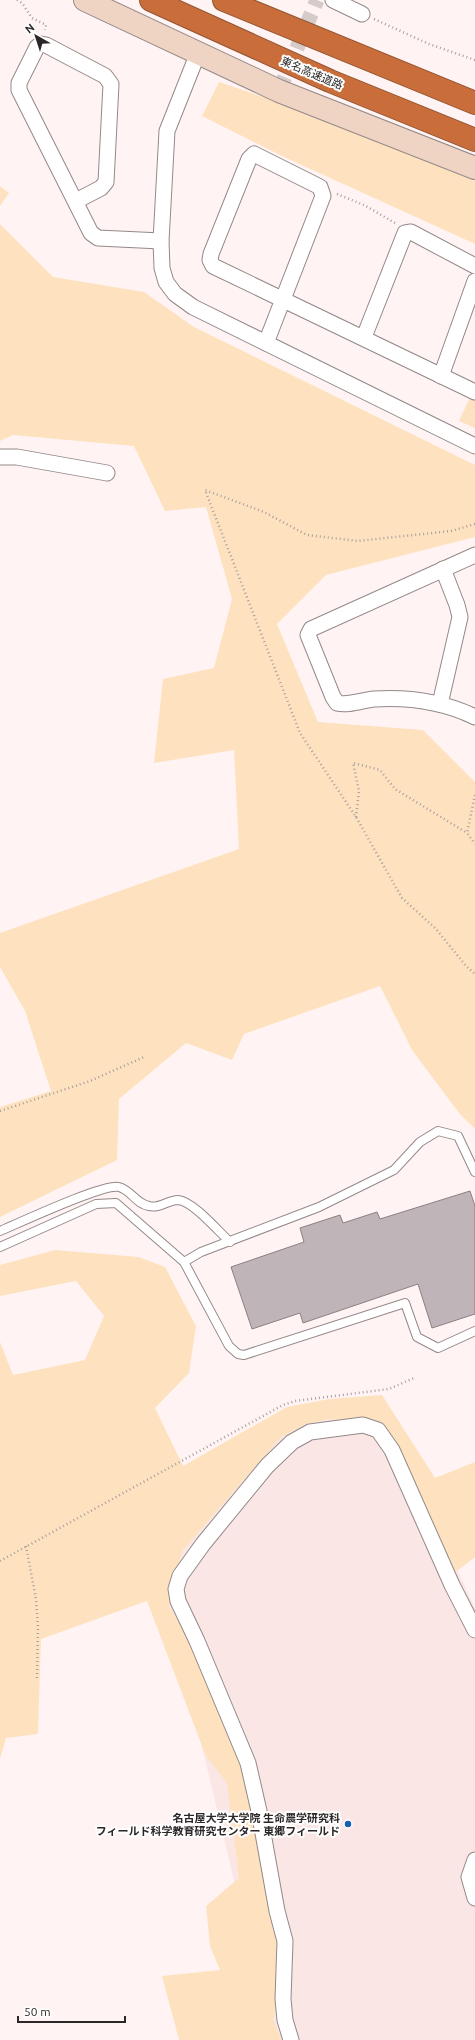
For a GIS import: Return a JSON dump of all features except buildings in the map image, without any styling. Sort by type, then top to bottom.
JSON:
[{"type":"highway","name":"東名高速道路","points":[[151,0],[330,81],[475,140]]},
{"type":"highway","points":[[224,0],[475,103]]},
{"type":"street","points":[[85,0],[279,92],[475,168]]},
{"type":"street","points":[[333,0],[362,14]]},
{"type":"street","points":[[76,201],[101,188],[106,182],[111,84],[105,76],[46,45],[41,44],[37,47],[18,83],[19,90],[92,233],[95,237],[161,241]]},
{"type":"street","points":[[198,54],[167,131],[161,241],[164,276],[175,294],[193,307],[475,446]]},
{"type":"street","points":[[266,343],[282,300],[323,196],[323,191],[320,186],[256,154],[252,155],[249,159],[211,254],[210,262],[217,268],[282,300],[364,337],[475,392]]},
{"type":"street","points":[[364,337],[404,234],[407,232],[411,232],[475,266]]},
{"type":"street","points":[[441,376],[475,281]]},
{"type":"street","points":[[0,457],[17,457],[107,473]]},
{"type":"street","points":[[475,555],[311,629],[308,635],[333,697],[337,702],[342,704],[387,698],[440,704],[475,717]]},
{"type":"street","points":[[440,704],[460,617],[457,604],[443,569]]},
{"type":"street","points":[[291,2040],[285,2020],[283,2000],[285,1941],[272,1890],[258,1804],[248,1763],[197,1641],[178,1601],[176,1589],[180,1576],[203,1544],[262,1472],[292,1442],[310,1432],[363,1425],[378,1430],[392,1450],[452,1584],[475,1630]]},
{"type":"street","points":[[475,1860],[469,1876],[475,1898]]},
{"type":"lane","points":[[184,1262],[201,1252],[319,1207],[394,1170],[420,1142],[438,1131],[458,1136],[475,1172]]},
{"type":"lane","points":[[0,1232],[96,1191],[114,1186],[126,1189],[145,1206],[152,1207],[177,1200],[183,1202],[199,1212],[230,1242]]},
{"type":"lane","points":[[0,1247],[96,1204],[111,1202],[121,1205],[184,1262],[229,1346],[238,1354],[244,1355],[405,1303],[417,1337],[438,1348],[475,1331]]},
{"type":"path","points":[[17,0],[22,3],[32,18],[46,25],[41,44]]},
{"type":"path","points":[[362,14],[429,44],[475,60]]},
{"type":"path","points":[[323,191],[336,194],[364,205],[401,226],[407,232]]},
{"type":"path","points":[[356,817],[359,791],[353,763],[380,770],[395,789],[467,833],[475,844]]},
{"type":"path","points":[[467,833],[475,795]]},
{"type":"path","points":[[0,1111],[90,1081],[144,1057]]},
{"type":"path","points":[[0,1560],[283,1404],[295,1401],[389,1389],[414,1378]]},
{"type":"path","points":[[26,1546],[36,1599],[38,1626],[37,1680]]},
{"type":"shaded area","points":[[219,82],[284,104],[475,181],[475,244],[282,156],[202,116]]},
{"type":"shaded area","points":[[0,186],[9,193],[0,206]]},
{"type":"shaded area","points":[[0,224],[53,277],[144,292],[194,327],[475,465],[475,537],[326,575],[277,624],[318,722],[423,730],[475,782],[475,1129],[459,1113],[412,1050],[380,986],[244,1034],[232,1060],[186,1043],[119,1099],[117,1160],[0,1217],[0,1107],[51,1091],[25,1011],[0,967],[0,933],[239,849],[234,750],[154,763],[163,679],[214,668],[232,599],[206,507],[165,511],[134,446],[13,435],[0,441]]},
{"type":"shaded area","points":[[471,395],[475,397],[475,428],[459,421]]},
{"type":"shaded area","points":[[55,1250],[139,1257],[165,1267],[196,1326],[189,1373],[155,1408],[183,1466],[287,1407],[329,1399],[382,1395],[435,1478],[475,1462],[475,1557],[452,1575],[383,1430],[330,1419],[306,1424],[281,1437],[182,1551],[169,1606],[200,1659],[252,1770],[287,1959],[273,2019],[281,2040],[179,2040],[162,1976],[220,1970],[210,1946],[206,1906],[239,1878],[227,1783],[205,1754],[147,1601],[41,1639],[38,1734],[6,1738],[0,1759],[0,1342],[13,1375],[85,1360],[104,1316],[76,1281],[0,1296],[0,1265]]},
{"type":"shaded area","name":"名古屋大学大学院 生命農学研究科 フィールド科学教育研究センター 東郷フィールド","points":[[333,1411],[392,1429],[475,1608],[475,2040],[272,2040],[157,1558],[284,1423]]},
{"type":"tunnel","points":[[279,91],[317,0]]},
{"type":"place","name":"名古屋大学大学院 生命農学研究科 フィールド科学教育研究センター 東郷フィールド","points":[[348,1824]]}]
